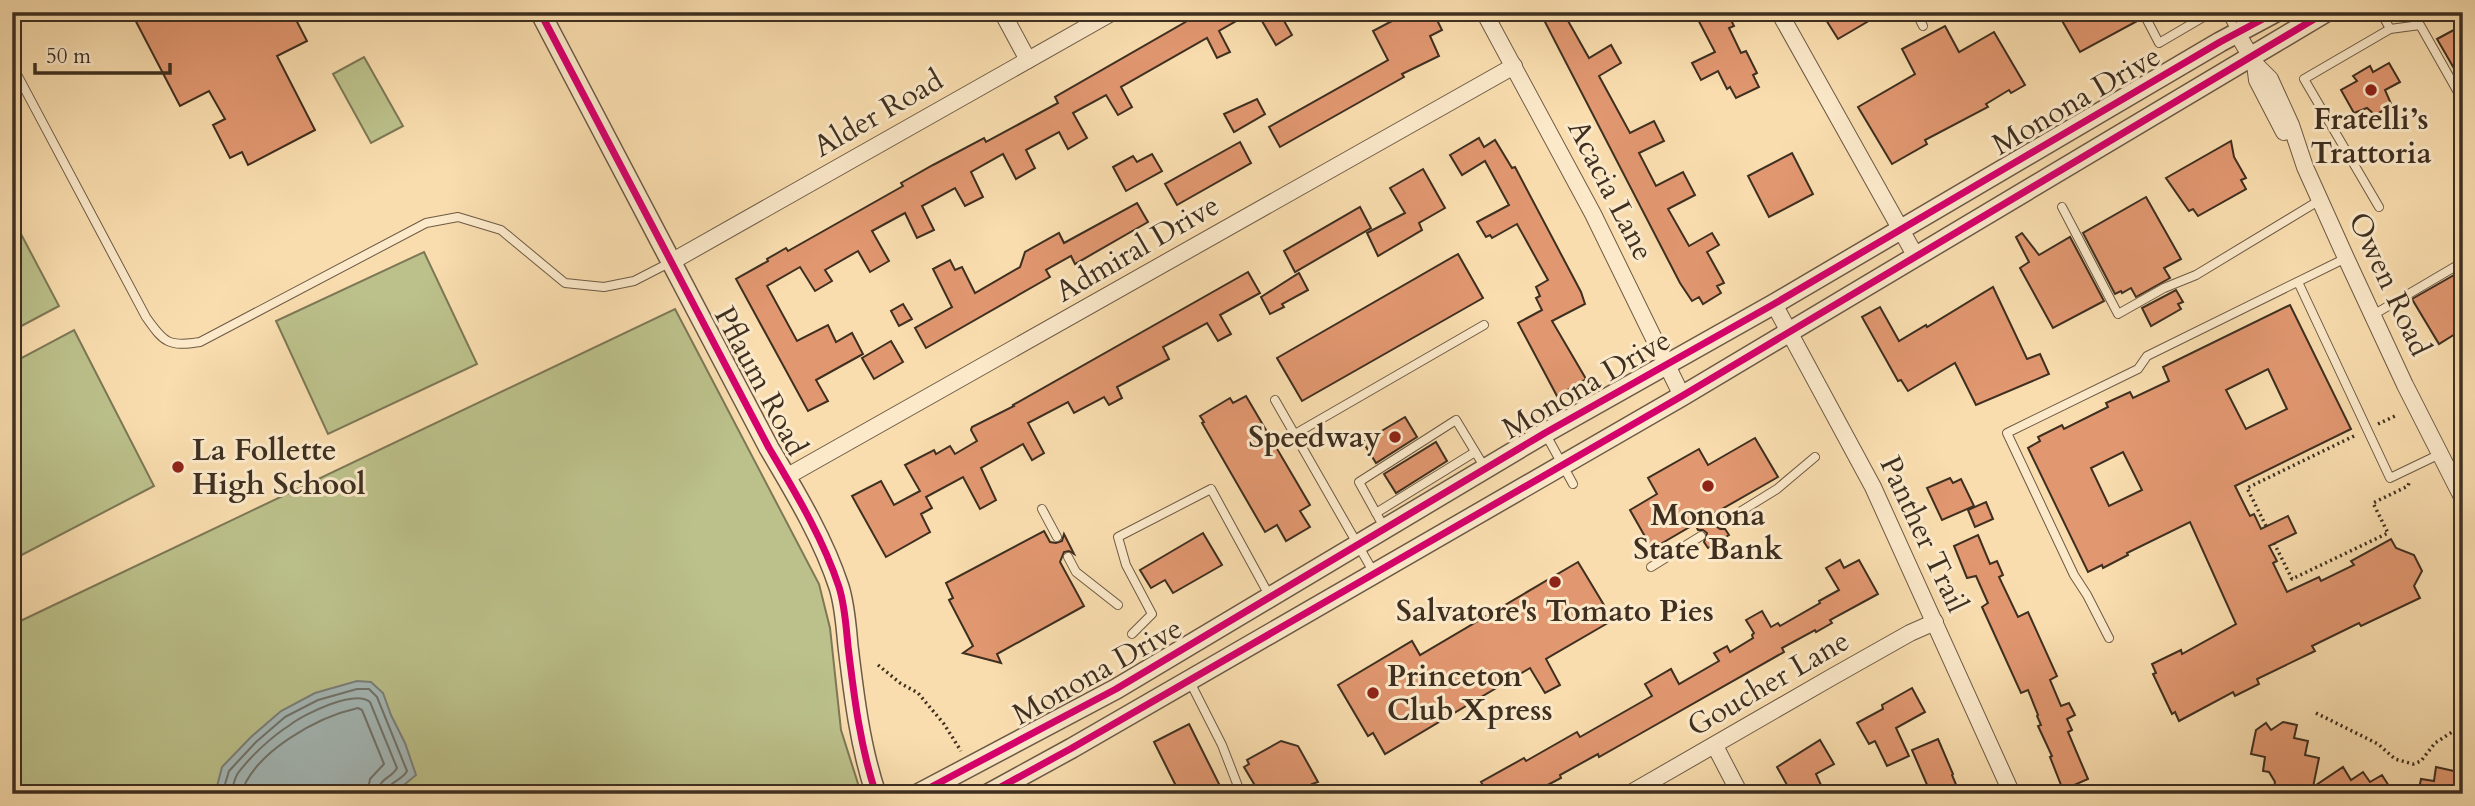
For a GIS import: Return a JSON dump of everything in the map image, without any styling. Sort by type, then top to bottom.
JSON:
[{"type":"street","name":"Pflaum Road","points":[[541,12],[811,524],[839,588],[847,624],[862,748],[876,794]]},
{"type":"street","points":[[1002,12],[1028,60]]},
{"type":"street","name":"Alder Road","points":[[671,262],[1113,12]]},
{"type":"street","name":"Acacia Lane","points":[[1484,12],[1593,214],[1682,396]]},
{"type":"street","points":[[1779,12],[1915,255]]},
{"type":"street","name":"Monona Drive","points":[[918,794],[1094,701],[1271,598],[1359,545],[1381,521],[1480,460],[1545,433],[1774,304],[2276,12]]},
{"type":"street","name":"Monona Drive","points":[[988,794],[1055,758],[1682,396],[1915,255],[2253,60],[2326,12]]},
{"type":"street","name":"Owen Road","points":[[2237,33],[2253,60],[2257,80],[2305,167],[2373,315],[2463,499]]},
{"type":"street","name":"Admiral Drive","points":[[786,477],[1514,66]]},
{"type":"street","name":"Panther Trail","points":[[1774,304],[1873,487],[2012,794]]},
{"type":"street","name":"Goucher Lane","points":[[1629,794],[1832,677],[1936,622]]},
{"type":"street","points":[[1715,746],[1740,794]]},
{"type":"lane","points":[[1916,12],[1923,26]]},
{"type":"lane","points":[[2147,20],[2159,43],[2212,12]]},
{"type":"lane","points":[[2226,12],[2237,33]]},
{"type":"lane","points":[[2381,12],[2390,29]]},
{"type":"lane","points":[[2378,207],[2304,79],[2390,29],[2420,25],[2463,101]]},
{"type":"lane","points":[[12,65],[146,317],[158,335],[177,346],[200,342],[426,223],[458,217],[501,230],[565,283],[604,288],[634,281],[671,262]]},
{"type":"lane","points":[[2062,207],[2118,314],[2164,288],[2196,275],[2320,200]]},
{"type":"lane","points":[[2109,638],[2074,575],[2007,433],[2138,369],[2147,356],[2346,258]]},
{"type":"lane","points":[[2373,315],[2463,262]]},
{"type":"lane","points":[[2298,282],[2390,478],[2440,454]]},
{"type":"lane","points":[[1295,434],[1484,325]]},
{"type":"lane","points":[[1275,400],[1374,573]]},
{"type":"lane","points":[[1381,521],[1359,482],[1456,420],[1480,460]]},
{"type":"lane","points":[[1545,433],[1573,484]]},
{"type":"lane","points":[[1722,523],[1777,489],[1815,457]]},
{"type":"lane","points":[[1132,634],[1152,614],[1126,565],[1118,537],[1211,489],[1271,598]]},
{"type":"lane","points":[[1042,509],[1058,537]]},
{"type":"lane","points":[[1651,567],[1701,536]]},
{"type":"lane","points":[[1068,557],[1076,572],[1118,605]]},
{"type":"lane","points":[[1189,680],[1222,745],[1241,794]]},
{"type":"path","points":[[2266,526],[2247,488],[2395,416]]},
{"type":"path","points":[[2274,543],[2292,579],[2388,533],[2373,503],[2408,486],[2416,477]]},
{"type":"path","points":[[878,665],[900,683],[918,693],[944,724],[962,753]]},
{"type":"path","points":[[2316,713],[2378,744],[2395,759],[2413,764],[2421,761],[2435,743],[2463,725]]},
{"type":"green space","points":[[364,57],[403,126],[371,143],[333,74]]},
{"type":"green space","points":[[12,217],[59,306],[12,331]]},
{"type":"green space","points":[[424,252],[477,364],[328,434],[276,321]]},
{"type":"green space","points":[[675,309],[819,584],[830,628],[841,730],[860,790],[852,794],[12,794],[12,625]]},
{"type":"green space","points":[[74,330],[154,486],[12,560],[12,363]]},
{"type":"water","points":[[357,681],[371,682],[383,693],[405,743],[416,775],[399,789],[384,794],[215,794],[222,767],[281,711],[315,693]]},
{"type":"building","points":[[131,12],[292,12],[307,41],[277,56],[315,130],[248,165],[242,152],[230,158],[213,125],[225,119],[209,91],[180,106]]},
{"type":"building","points":[[1203,12],[1252,12],[1219,31],[1230,52],[1217,58],[1207,38],[1121,87],[1132,107],[1118,115],[1106,95],[1073,113],[1087,138],[1068,149],[1059,132],[1026,150],[1035,168],[1016,179],[1003,154],[971,172],[983,197],[965,206],[955,188],[922,206],[934,230],[917,238],[905,213],[872,231],[889,261],[870,272],[858,251],[825,270],[832,281],[815,291],[800,267],[767,286],[797,341],[828,325],[836,342],[852,333],[863,354],[816,380],[828,401],[808,411],[736,279],[786,248],[788,251],[903,186],[901,183],[933,165],[984,138],[986,142],[1058,103],[1055,97]]},
{"type":"building","points":[[1277,12],[1292,35],[1276,45],[1262,21]]},
{"type":"building","points":[[1409,12],[1433,12],[1442,30],[1430,36],[1439,56],[1402,74],[1404,77],[1280,147],[1269,127],[1388,60],[1373,31]]},
{"type":"building","points":[[1563,12],[1589,58],[1611,45],[1621,63],[1599,76],[1630,133],[1654,121],[1664,141],[1639,153],[1656,186],[1683,172],[1695,195],[1668,209],[1689,246],[1712,233],[1719,245],[1707,252],[1724,283],[1717,286],[1721,293],[1703,304],[1699,297],[1692,301],[1680,283],[1545,22]]},
{"type":"building","points":[[1694,12],[1727,12],[1734,26],[1729,28],[1741,53],[1746,51],[1757,73],[1753,75],[1759,87],[1736,98],[1730,87],[1727,89],[1718,71],[1701,80],[1692,63],[1715,52]]},
{"type":"building","points":[[1821,12],[1884,12],[1838,39]]},
{"type":"building","points":[[2057,12],[2154,12],[2143,15],[2141,19],[2080,52]]},
{"type":"building","points":[[2463,25],[2463,84],[2437,39]]},
{"type":"building","points":[[1945,26],[1959,52],[1994,32],[2025,85],[2011,93],[2009,90],[1986,104],[1988,107],[1925,140],[1927,144],[1892,164],[1858,107],[1915,74],[1902,49]]},
{"type":"building","points":[[2389,63],[2400,82],[2385,90],[2392,106],[2375,115],[2367,108],[2354,113],[2341,90],[2357,81],[2353,76],[2370,66],[2373,72]]},
{"type":"building","points":[[1257,99],[1265,114],[1234,132],[1224,114]]},
{"type":"building","points":[[1479,138],[1484,147],[1495,140],[1512,168],[1515,167],[1585,304],[1552,321],[1586,379],[1557,396],[1518,323],[1542,310],[1536,298],[1540,296],[1536,287],[1548,280],[1517,224],[1492,238],[1490,235],[1486,237],[1477,222],[1509,205],[1485,161],[1462,175],[1450,155]]},
{"type":"building","points":[[2231,141],[2234,157],[2246,178],[2241,180],[2246,189],[2198,216],[2193,209],[2189,211],[2166,178]]},
{"type":"building","points":[[1240,142],[1251,163],[1177,205],[1165,184]]},
{"type":"building","points":[[1792,153],[1813,194],[1769,217],[1748,176]]},
{"type":"building","points":[[1152,154],[1162,171],[1126,191],[1113,167],[1133,156],[1137,162]]},
{"type":"building","points":[[1423,169],[1445,208],[1419,223],[1422,230],[1378,256],[1367,233],[1405,213],[1390,188]]},
{"type":"building","points":[[2146,197],[2181,259],[2164,268],[2170,278],[2136,297],[2131,288],[2115,294],[2083,233]]},
{"type":"building","points":[[1137,203],[1148,222],[1075,264],[1071,256],[1046,270],[1050,277],[926,348],[915,328],[952,307],[933,269],[950,260],[955,270],[962,267],[975,293],[1020,267],[1025,252],[1059,233],[1064,243]]},
{"type":"building","points":[[1360,207],[1371,228],[1295,272],[1284,251]]},
{"type":"building","points":[[2022,233],[2039,255],[2070,237],[2104,301],[2053,328],[2020,268],[2029,262],[2016,237]]},
{"type":"building","points":[[1458,254],[1483,298],[1302,401],[1277,358]]},
{"type":"building","points":[[2463,270],[2463,329],[2439,344],[2412,299]]},
{"type":"building","points":[[1248,272],[1260,293],[1220,315],[1231,334],[1218,341],[1207,323],[1163,347],[1169,359],[1117,387],[1122,398],[1109,405],[1104,397],[1074,413],[1068,402],[1028,423],[1044,453],[1032,460],[1023,444],[981,468],[996,500],[980,509],[963,477],[926,497],[932,508],[921,514],[930,532],[886,557],[852,496],[881,481],[894,505],[920,491],[905,465],[934,450],[936,454],[950,446],[955,454],[977,441],[972,427],[1014,406]]},
{"type":"building","points":[[1299,273],[1308,290],[1270,314],[1261,297]]},
{"type":"building","points":[[1993,287],[2027,359],[2040,354],[2049,374],[1976,405],[1955,363],[1908,391],[1901,380],[1898,381],[1862,317],[1880,307],[1899,341]]},
{"type":"building","points":[[2176,290],[2183,302],[2178,304],[2181,309],[2151,326],[2142,308]]},
{"type":"building","points":[[903,304],[912,319],[899,326],[891,311]]},
{"type":"building","points":[[2290,305],[2351,429],[2235,486],[2250,516],[2254,514],[2261,529],[2288,516],[2296,533],[2269,546],[2277,561],[2273,563],[2287,592],[2319,577],[2321,581],[2354,565],[2351,561],[2391,539],[2396,548],[2414,555],[2422,571],[2414,586],[2420,598],[2312,646],[2315,651],[2257,679],[2259,684],[2235,696],[2233,692],[2179,721],[2175,712],[2172,714],[2153,674],[2156,673],[2152,664],[2181,650],[2182,654],[2236,624],[2190,522],[2103,568],[2102,565],[2088,572],[2028,448],[2040,441],[2038,437],[2062,425],[2064,429],[2108,407],[2106,403],[2130,392],[2133,398],[2169,381],[2163,367]],"holes":[[[2268,369],[2287,409],[2246,429],[2226,390]],[[2123,452],[2142,490],[2109,506],[2091,468]]]},
{"type":"building","points":[[891,341],[903,362],[874,379],[862,358]]},
{"type":"building","points":[[1246,396],[1310,505],[1300,511],[1310,527],[1286,541],[1277,525],[1265,532],[1200,416],[1230,398],[1233,403]]},
{"type":"building","points":[[1405,417],[1417,437],[1376,463],[1363,442]]},
{"type":"building","name":"Monona State Bank","points":[[1755,438],[1778,477],[1715,513],[1718,518],[1716,526],[1725,529],[1729,535],[1708,548],[1704,542],[1707,533],[1698,530],[1695,524],[1652,549],[1630,510],[1657,494],[1648,478],[1699,449],[1708,465]]},
{"type":"building","points":[[1436,442],[1447,461],[1396,493],[1384,474]]},
{"type":"building","points":[[1950,478],[1953,483],[1961,479],[1974,506],[1942,520],[1927,488]]},
{"type":"building","points":[[1986,502],[1993,519],[1975,527],[1968,510]]},
{"type":"building","points":[[1044,531],[1050,542],[1056,543],[1062,541],[1064,534],[1074,554],[1064,552],[1060,562],[1084,606],[997,654],[1001,663],[963,653],[973,646],[949,600],[953,598],[946,583]]},
{"type":"building","points":[[1203,533],[1222,565],[1173,593],[1165,580],[1151,588],[1140,570]]},
{"type":"building","points":[[1978,535],[1990,564],[1997,561],[2003,575],[1999,577],[2018,617],[2028,612],[2057,676],[2050,680],[2061,706],[2069,703],[2075,715],[2067,719],[2072,730],[2068,732],[2088,779],[2063,790],[2050,757],[2052,756],[2038,726],[2041,725],[2028,690],[2021,693],[1982,607],[1988,603],[1976,576],[1967,578],[1954,546]]},
{"type":"building","points":[[1840,560],[1844,568],[1859,560],[1878,594],[1830,620],[1832,623],[1816,632],[1815,630],[1782,648],[1784,652],[1599,757],[1598,754],[1560,775],[1561,778],[1540,789],[1543,794],[1488,794],[1481,782],[1524,758],[1526,761],[1577,732],[1580,737],[1652,696],[1645,684],[1671,669],[1679,684],[1719,661],[1714,653],[1727,646],[1730,652],[1753,638],[1754,633],[1746,620],[1762,611],[1771,627],[1778,623],[1780,626],[1820,603],[1819,601],[1839,590],[1826,568]]},
{"type":"building","points":[[1578,562],[1613,620],[1546,659],[1560,685],[1545,693],[1530,668],[1385,754],[1373,733],[1368,736],[1338,685],[1412,641],[1420,655]]},
{"type":"building","points":[[1912,688],[1925,712],[1896,728],[1909,756],[1887,766],[1875,741],[1869,744],[1857,723],[1883,709],[1882,705]]},
{"type":"building","points":[[2283,722],[2297,725],[2294,738],[2308,741],[2305,755],[2319,758],[2313,787],[2343,767],[2351,780],[2363,772],[2370,782],[2382,775],[2394,794],[2283,794],[2280,789],[2274,787],[2275,782],[2269,772],[2263,771],[2265,757],[2251,754],[2256,730],[2266,723],[2271,730]]},
{"type":"building","points":[[1189,724],[1224,794],[1180,794],[1154,742]]},
{"type":"building","points":[[1938,739],[1960,794],[1931,794],[1912,750]]},
{"type":"building","points":[[1820,740],[1834,764],[1816,774],[1825,794],[1792,794],[1777,767]]},
{"type":"building","points":[[1281,741],[1298,746],[1318,782],[1312,784],[1318,794],[1260,794],[1244,767],[1249,764],[1247,760]]},
{"type":"building","points":[[2436,767],[2463,773],[2463,794],[2418,794],[2421,779],[2434,781]]},
{"type":"cycle path","points":[[540,12],[825,551],[843,601],[858,721],[876,794]]},
{"type":"cycle path","points":[[918,794],[1116,689],[1545,433],[1774,304],[2220,42],[2276,12]]},
{"type":"cycle path","points":[[988,794],[1682,396],[2326,12]]},
{"type":"place","name":"Fratelli’s Trattoria","points":[[2371,90]]},
{"type":"place","name":"Speedway","points":[[1395,437]]},
{"type":"place","name":"La Follette High School","points":[[178,467]]},
{"type":"place","name":"Monona State Bank","points":[[1708,486]]},
{"type":"place","name":"Salvatore's Tomato Pies","points":[[1555,582]]},
{"type":"place","name":"Princeton Club Xpress","points":[[1373,693]]}]
